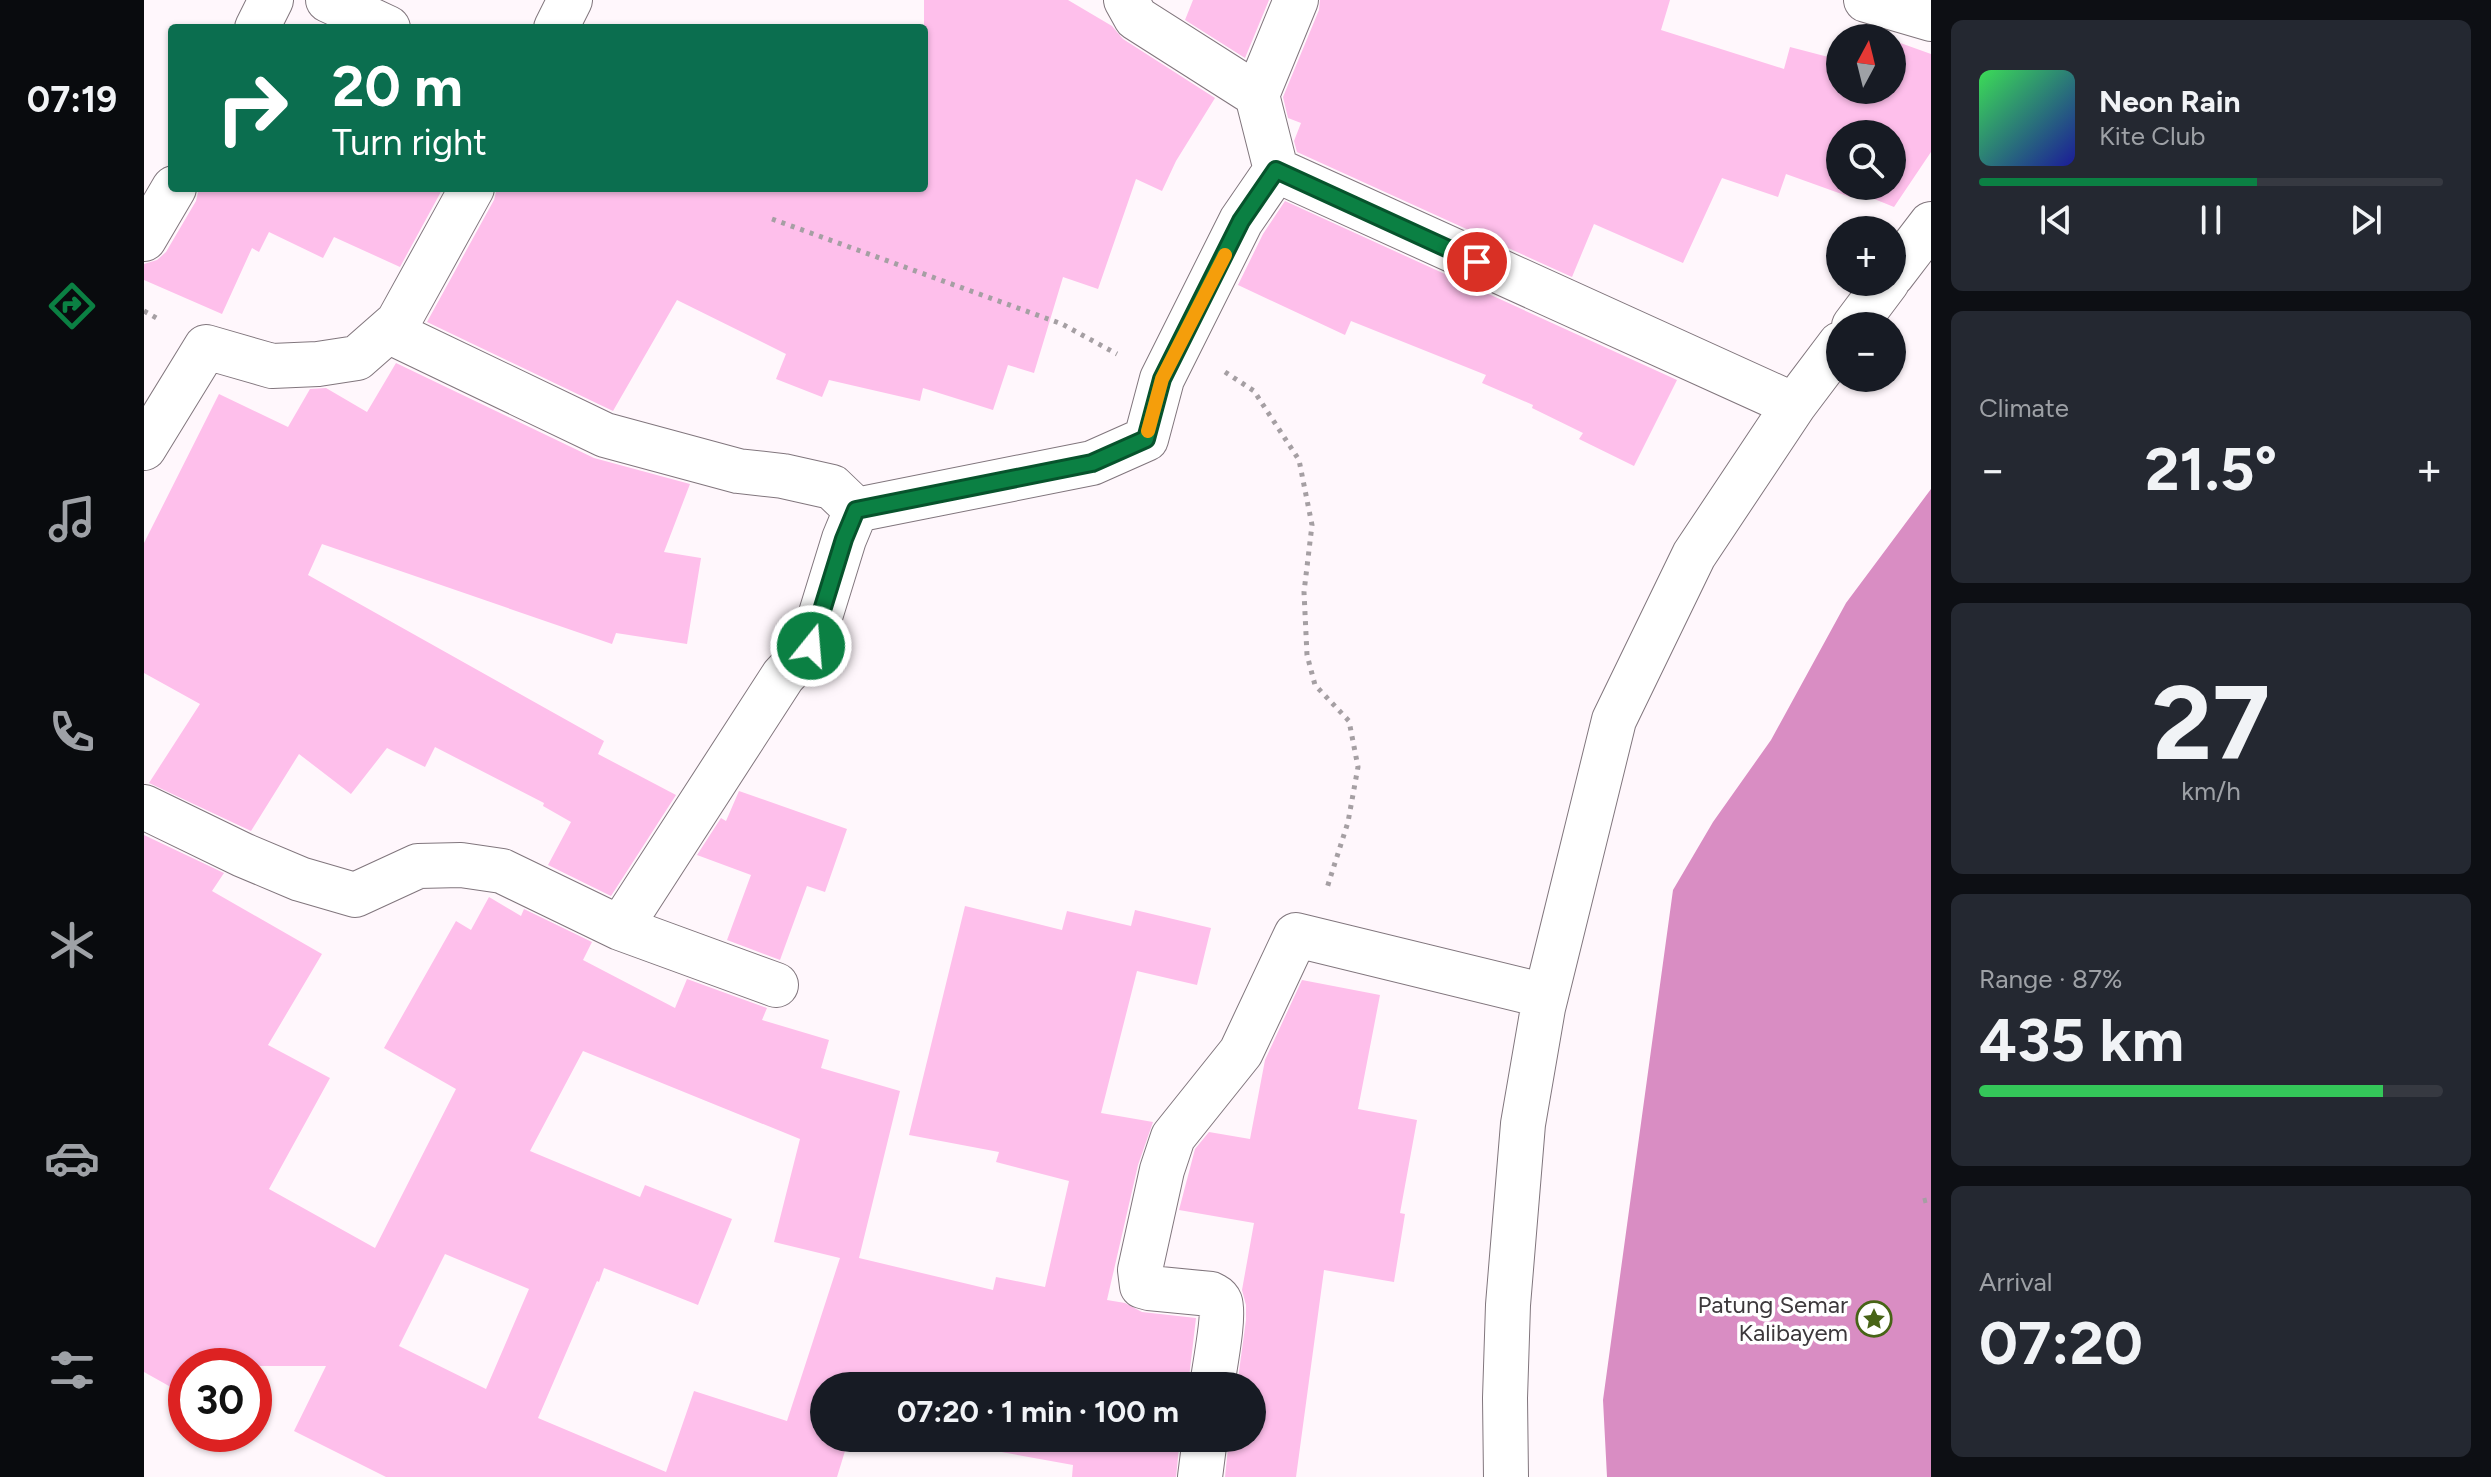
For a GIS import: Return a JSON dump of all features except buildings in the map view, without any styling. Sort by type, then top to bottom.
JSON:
[{"type":"street","points":[[259,24],[271,0]]},
{"type":"street","points":[[328,0],[379,24]]},
{"type":"street","points":[[558,24],[570,0]]},
{"type":"street","points":[[1126,0],[1136,18],[1257,95]]},
{"type":"street","points":[[856,510],[1092,463],[1146,439],[1172,361],[1241,221],[1276,170],[1257,95],[1296,0]]},
{"type":"street","points":[[1866,0],[1931,19]]},
{"type":"street","points":[[1276,170],[1794,405]]},
{"type":"street","points":[[144,239],[172,192]]},
{"type":"street","points":[[144,448],[206,347],[272,366],[357,358],[398,322],[470,192]]},
{"type":"street","points":[[1906,257],[1931,224]]},
{"type":"street","points":[[388,331],[605,435],[738,471],[783,476],[832,487],[856,510]]},
{"type":"street","points":[[1506,1477],[1507,1336],[1523,1124],[1546,996],[1614,720],[1694,555],[1826,363]]},
{"type":"street","points":[[620,928],[783,676],[811,646],[856,510]]},
{"type":"street","points":[[144,807],[300,879],[355,895],[418,866],[461,865],[502,871],[620,928],[776,985]]},
{"type":"street","points":[[1214,1372],[1221,1319],[1218,1298],[1211,1294],[1142,1286],[1140,1270],[1162,1170],[1173,1137],[1241,1052],[1296,935],[1546,996]]},
{"type":"street","points":[[1200,1477],[1203,1452]]},
{"type":"path","points":[[772,219],[1254,391],[1299,460],[1312,525],[1304,592],[1307,655],[1315,685],[1349,721],[1358,767],[1348,822],[1327,887],[1296,935]]},
{"type":"path","points":[[1923,1201],[1931,1199]]},
{"type":"shaded area","points":[[1931,489],[1931,1477],[1607,1477],[1603,1400],[1673,890],[1713,822],[1771,740],[1846,603]]},
{"type":"slow traffic","points":[[1148,431],[1162,379],[1225,255]]},
{"type":"place","name":"Patung Semar Kalibayem","points":[[1874,1319]]},
{"type":"route","points":[[811,646],[856,510],[1092,463],[1146,439],[1162,379],[1241,221],[1276,170],[1477,262]]}]
